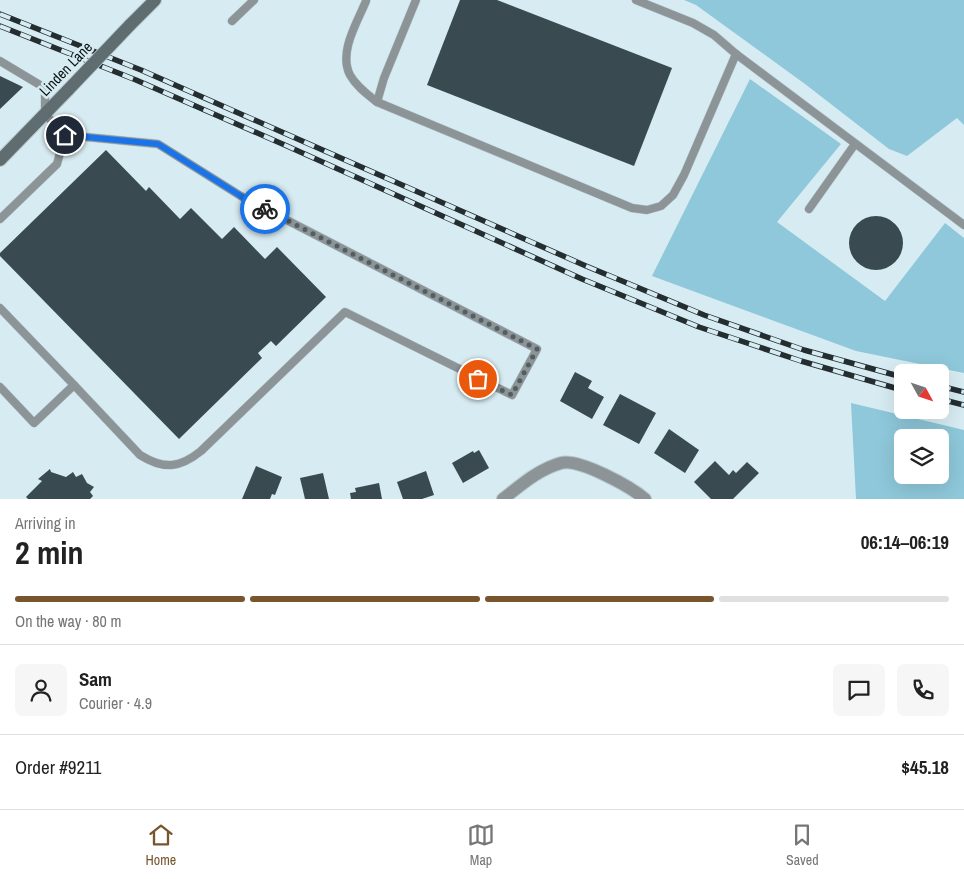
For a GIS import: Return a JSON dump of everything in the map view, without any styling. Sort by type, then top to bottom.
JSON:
[{"type":"street","name":"Linden Lane","points":[[0,160],[155,0]]},
{"type":"street","points":[[502,499],[541,471],[564,462],[595,469],[645,499]]},
{"type":"lane","points":[[232,21],[254,0]]},
{"type":"lane","points":[[366,0],[345,57],[349,74],[360,88],[377,102],[632,208],[647,210],[661,206],[673,195],[684,175],[736,54]]},
{"type":"lane","points":[[377,102],[384,78],[416,0]]},
{"type":"lane","points":[[636,0],[693,22],[714,35],[736,54],[855,144],[964,224]]},
{"type":"lane","points":[[0,60],[45,88],[45,114],[65,135],[158,144],[244,198],[537,349],[512,395],[345,312],[202,451],[178,465],[165,466],[152,462],[140,455],[0,308]]},
{"type":"lane","points":[[0,220],[57,164],[65,135]]},
{"type":"lane","points":[[809,209],[855,144]]},
{"type":"lane","points":[[0,387],[34,423],[74,385]]},
{"type":"shaded area","points":[[684,0],[964,0],[964,125],[957,118],[907,156],[889,149],[805,84],[696,5]]},
{"type":"shaded area","points":[[750,79],[841,144],[777,222],[885,301],[945,223],[964,238],[964,373],[949,370],[949,364],[920,364],[856,351],[652,276]]},
{"type":"shaded area","points":[[851,403],[894,413],[894,419],[918,419],[964,430],[964,499],[856,499]]},
{"type":"building","points":[[460,0],[497,0],[672,68],[634,166],[427,85]]},
{"type":"building","points":[[0,76],[23,87],[0,109]]},
{"type":"building","points":[[106,150],[146,191],[149,187],[180,219],[191,208],[222,239],[234,227],[265,259],[277,247],[326,297],[276,346],[271,341],[258,353],[262,358],[179,439],[0,256],[0,253]]},
{"type":"building","points":[[876,216],[886,218],[895,224],[901,233],[903,243],[901,253],[895,262],[886,268],[876,270],[866,268],[857,262],[851,253],[849,243],[851,233],[857,224],[866,218]]},
{"type":"building","points":[[575,372],[592,381],[588,388],[604,397],[592,419],[560,401]]},
{"type":"building","points":[[620,394],[656,413],[639,444],[603,425]]},
{"type":"building","points":[[669,429],[699,450],[685,473],[654,453]]},
{"type":"building","points":[[479,450],[489,468],[463,483],[452,463],[473,451],[474,453]]},
{"type":"building","points":[[715,461],[729,475],[733,470],[736,473],[747,462],[759,473],[733,499],[711,499],[694,482]]},
{"type":"building","points":[[256,466],[282,477],[275,495],[272,494],[270,499],[242,499]]},
{"type":"building","points":[[50,469],[51,472],[66,477],[73,472],[76,477],[82,474],[87,483],[94,487],[90,492],[93,496],[90,499],[28,499],[26,497],[42,481],[38,479]]},
{"type":"building","points":[[426,471],[434,495],[422,499],[403,499],[397,482]]},
{"type":"building","points":[[323,473],[329,499],[305,499],[300,478]]},
{"type":"building","points":[[379,483],[382,499],[351,499],[350,493],[356,492],[355,488]]},
{"type":"railway","points":[[0,14],[141,70],[586,266],[704,315],[804,350],[894,375]]},
{"type":"railway","points":[[0,26],[136,80],[582,279],[699,327],[801,361],[894,388]]},
{"type":"railway","points":[[949,388],[964,392]]},
{"type":"railway","points":[[949,401],[964,405]]},
{"type":"way so far","points":[[265,209],[537,349],[512,395],[478,379]]},
{"type":"route","points":[[65,135],[158,144],[244,198],[265,209]]}]
